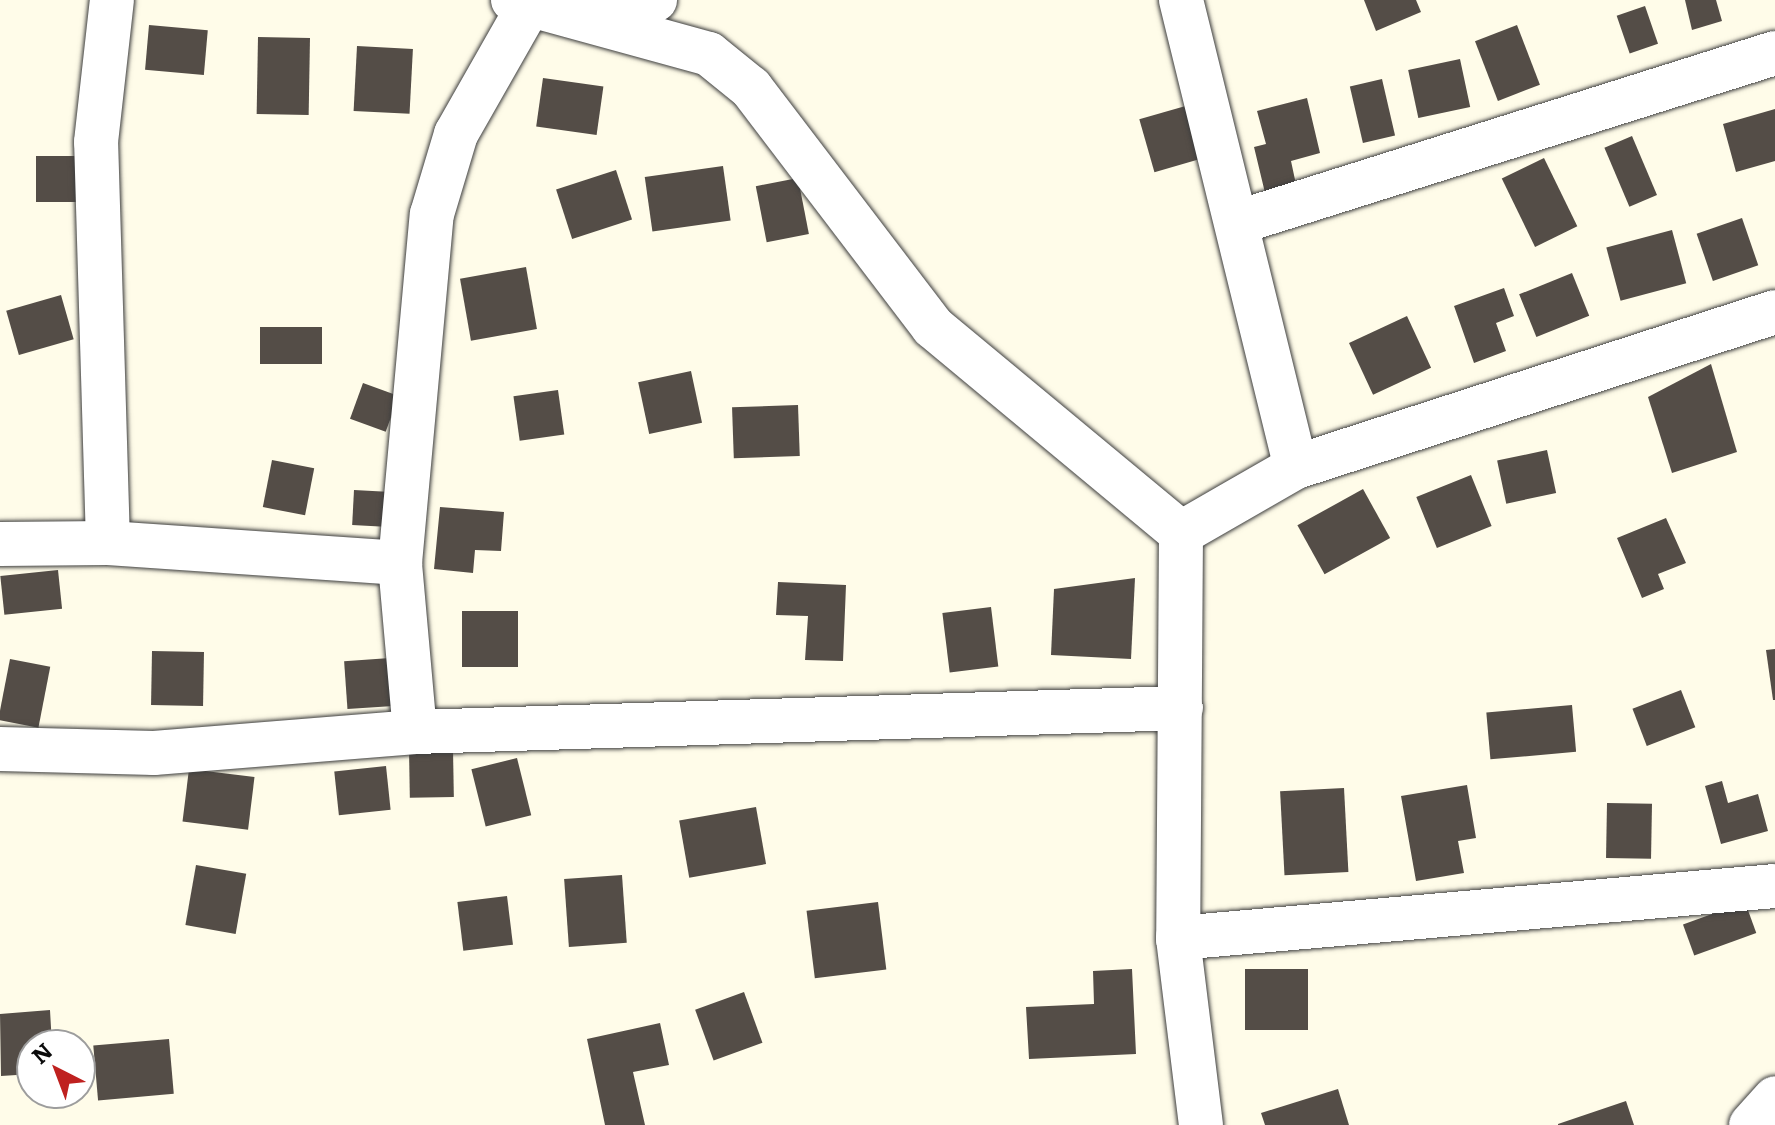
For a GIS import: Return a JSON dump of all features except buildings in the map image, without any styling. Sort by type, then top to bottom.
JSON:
[{"type":"street","points":[[108,543],[96,142],[112,0]]},
{"type":"street","points":[[601,21],[655,0]]},
{"type":"street","points":[[1181,0],[1239,222],[1296,467]]},
{"type":"street","points":[[415,732],[400,563],[432,214],[456,134],[526,1],[709,54],[751,88],[933,327],[1181,533]]},
{"type":"street","points":[[1239,222],[1775,53]]},
{"type":"street","points":[[1181,533],[1296,467],[1775,312]]},
{"type":"street","points":[[1181,533],[1178,938],[1201,1125]]},
{"type":"street","points":[[0,544],[108,543],[400,563]]},
{"type":"street","points":[[0,749],[154,753],[415,732],[1181,708]]},
{"type":"street","points":[[1178,938],[1775,886]]},
{"type":"street","points":[[1751,1125],[1775,1098]]}]
